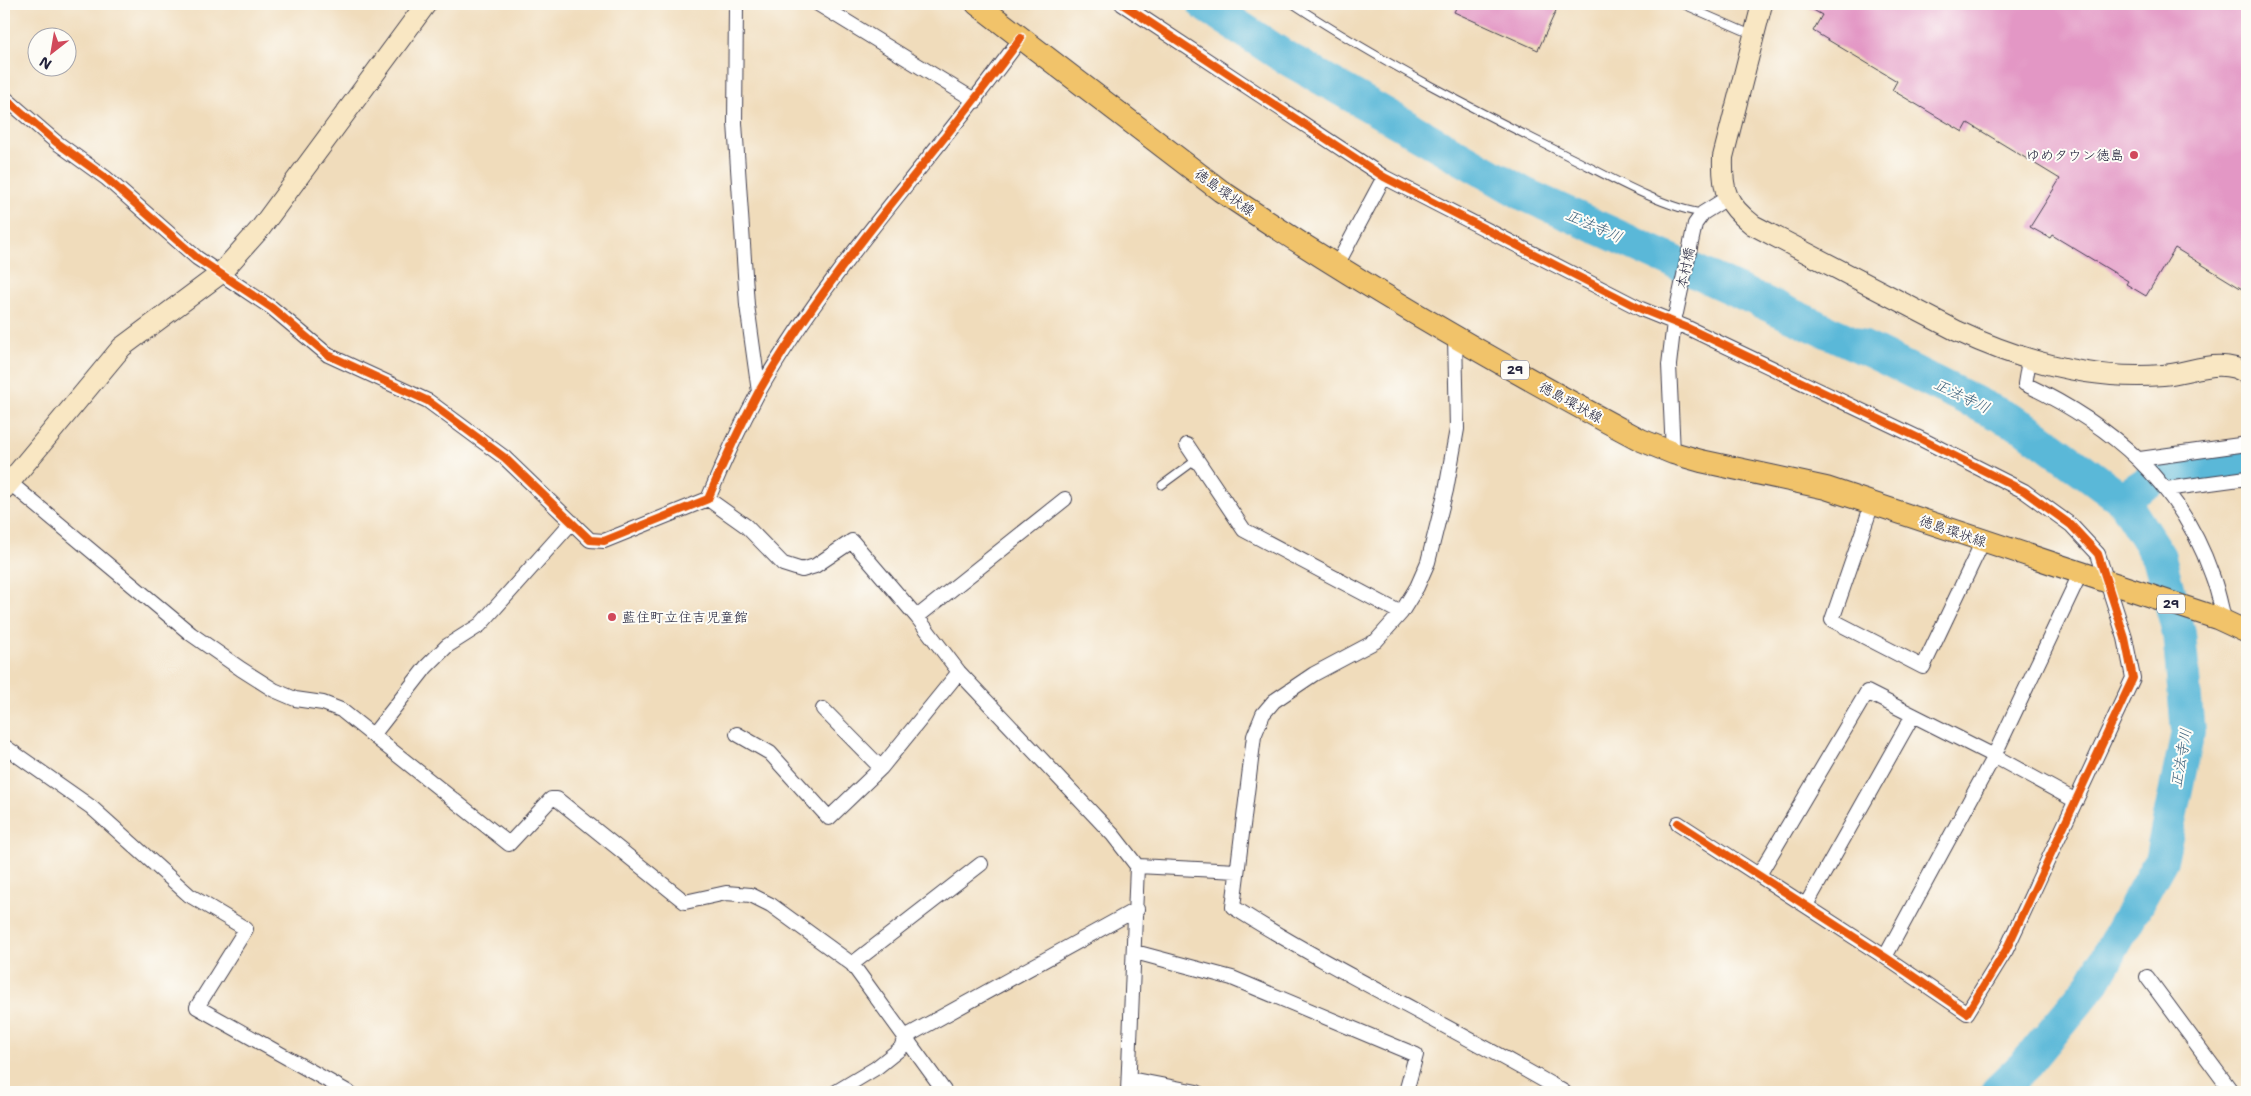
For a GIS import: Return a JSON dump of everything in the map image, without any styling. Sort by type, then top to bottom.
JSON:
[{"type":"main road","name":"徳島環状線","points":[[977,4],[1221,191],[1455,337],[1586,411],[1642,440],[1673,453],[1826,488],[2221,621],[2247,632]]},
{"type":"street","points":[[426,4],[260,229],[220,274],[122,347],[7,486],[191,634],[241,669],[295,700],[323,702],[341,710],[509,844],[551,799],[557,799],[685,902],[726,893],[750,894],[771,905],[852,964],[945,1092]]},
{"type":"street","points":[[736,4],[735,123],[747,305],[759,392]]},
{"type":"street","points":[[818,4],[976,101]]},
{"type":"street","points":[[1122,4],[1384,178],[1641,309],[1675,318],[2024,492],[2071,525],[2098,554],[2116,586],[2134,678],[2006,950],[1967,1013],[1806,905],[1678,823]]},
{"type":"street","points":[[1762,4],[1723,157],[1722,180],[1727,198],[1738,213],[1753,225],[1957,331],[2029,360],[2099,375],[2131,377],[2165,375],[2222,365],[2236,366],[2247,374]]},
{"type":"street","points":[[4,97],[56,142],[106,178],[197,258],[272,308],[328,355],[428,401],[505,458],[590,540],[604,541],[708,499],[733,439],[759,392],[797,331],[866,236],[976,101],[1021,38]]},
{"type":"street","points":[[1337,265],[1384,178]]},
{"type":"street","points":[[1699,219],[1727,198]]},
{"type":"street","name":"本村橋","points":[[1673,453],[1669,364],[1675,318],[1699,219]]},
{"type":"street","points":[[1455,337],[1457,429],[1446,490],[1428,562],[1401,613],[1376,642],[1314,674],[1274,701],[1263,714],[1254,736],[1233,907],[1294,946],[1509,1060],[1564,1092]]},
{"type":"street","points":[[2029,360],[2025,384],[2102,427],[2143,463],[2164,487],[2204,554],[2213,576],[2221,621]]},
{"type":"street","points":[[2143,463],[2247,444]]},
{"type":"street","points":[[1187,445],[1244,530],[1401,613]]},
{"type":"street","points":[[2164,487],[2247,478]]},
{"type":"street","points":[[708,499],[746,526],[783,564],[802,570],[815,566],[852,541],[917,617],[959,672],[1114,835],[1138,866],[1129,1086],[1197,1092]]},
{"type":"street","points":[[917,617],[1065,499]]},
{"type":"street","points":[[1872,504],[1832,620],[1923,667],[1983,541]]},
{"type":"street","points":[[373,735],[426,666],[447,646],[480,625],[572,522]]},
{"type":"street","points":[[1885,957],[1994,756],[2080,574]]},
{"type":"street","points":[[738,734],[770,754],[829,818],[881,768],[959,672]]},
{"type":"street","points":[[1759,875],[1867,692],[1994,756],[2076,801]]},
{"type":"street","points":[[823,709],[881,768]]},
{"type":"street","points":[[1806,905],[1914,715]]},
{"type":"street","points":[[4,746],[91,807],[189,895],[246,928],[197,1007],[348,1092]]},
{"type":"street","points":[[852,964],[981,864]]},
{"type":"street","points":[[1138,866],[1237,871]]},
{"type":"street","points":[[836,1092],[876,1068],[901,1048],[905,1037],[1137,909]]},
{"type":"street","points":[[1135,952],[1232,978],[1416,1055],[1406,1092]]},
{"type":"street","points":[[2147,977],[2232,1092]]},
{"type":"lane","points":[[1293,4],[1326,26],[1453,99],[1628,186],[1691,212],[1699,219]]},
{"type":"lane","points":[[1682,4],[1754,35]]},
{"type":"lane","points":[[1162,485],[1196,460]]},
{"type":"building","points":[[1458,4],[1559,4],[1538,50],[1454,12]]},
{"type":"building","name":"ゆめタウン徳島","points":[[1803,4],[2247,4],[2247,292],[2175,248],[2146,296],[2126,284],[2128,281],[2052,235],[2050,238],[2030,227],[2060,179],[1968,123],[1963,132],[1892,90],[1897,81],[1813,31],[1822,15]]},
{"type":"waterway","name":"正法寺川","points":[[1204,4],[1283,56],[1524,194],[1875,353],[2026,428],[2122,499],[2159,557],[2179,633],[2188,732],[2161,860],[2092,984],[2027,1063],[1997,1092]]},
{"type":"waterway","points":[[2122,499],[2168,469],[2247,461]]},
{"type":"cycle path","points":[[1122,4],[1384,177],[1641,309],[1688,328],[1923,440],[2024,491],[2071,525],[2098,554],[2125,638],[2133,678],[2006,950],[1967,1013],[1885,957],[1678,823]]},
{"type":"cycle path","points":[[4,97],[56,142],[106,178],[197,258],[272,308],[328,355],[428,401],[505,458],[590,540],[604,541],[708,499],[731,446],[758,393],[818,300],[1021,38]]},
{"type":"place","name":"ゆめタウン徳島","points":[[2134,155]]},
{"type":"place","name":"藍住町立住吉児童館","points":[[612,617]]}]
